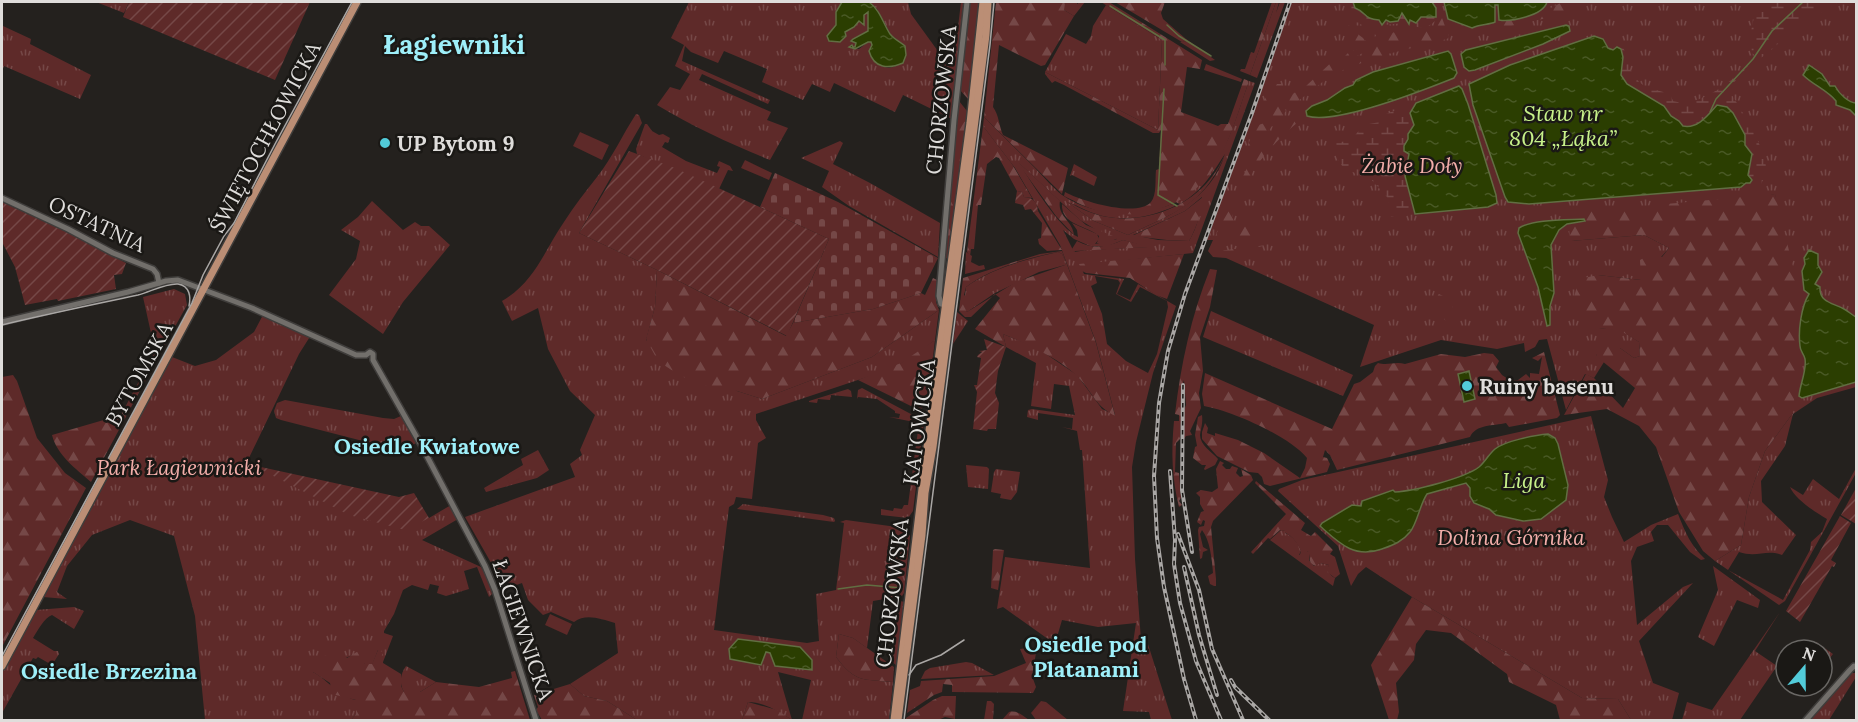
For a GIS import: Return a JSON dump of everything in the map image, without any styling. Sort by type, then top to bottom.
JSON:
[{"type":"main road","name":"ŚWIĘTOCHŁOWICKA","points":[[204,288],[357,2]]},
{"type":"main road","name":"CHORZOWSKA","points":[[976,95],[983,2]]},
{"type":"main road","name":"CHORZOWSKA","points":[[972,126],[986,35],[988,2]]},
{"type":"main road","name":"KATOWICKA","points":[[898,720],[972,126]]},
{"type":"main road","name":"BYTOMSKA","points":[[2,666],[96,486],[204,288]]},
{"type":"main road","name":"CHORZOWSKA","points":[[894,720],[915,540],[942,339],[949,307]]},
{"type":"street","name":"CHORZOWSKA","points":[[949,307],[941,304],[939,296],[942,242],[967,2]]},
{"type":"street","name":"OSTATNIA","points":[[2,198],[113,253],[149,267],[156,272],[159,283]]},
{"type":"street","points":[[2,322],[159,283],[178,280],[204,288]]},
{"type":"street","name":"ŁAGIEWNICKA","points":[[204,288],[356,355],[366,356],[372,352],[375,357],[373,360],[478,550],[495,590],[536,720]]},
{"type":"street","points":[[1806,720],[1856,667]]},
{"type":"green space","points":[[96,2],[129,2],[124,13]]},
{"type":"green space","points":[[129,2],[310,2],[275,80],[123,17]]},
{"type":"green space","points":[[689,2],[842,2],[837,10],[836,25],[828,35],[830,41],[841,41],[845,32],[868,12],[868,31],[852,41],[856,43],[851,49],[859,49],[871,42],[872,53],[876,61],[888,68],[901,62],[905,46],[891,35],[877,9],[869,2],[908,2],[911,14],[948,65],[952,65],[961,2],[967,2],[954,120],[903,95],[895,112],[834,83],[830,92],[812,84],[803,100],[762,82],[767,69],[724,51],[718,63],[691,52],[685,46],[682,61],[770,100],[768,104],[702,74],[699,80],[771,112],[767,120],[788,128],[770,160],[727,141],[684,121],[657,105],[670,87],[680,90],[690,74],[675,66],[684,45],[671,38]]},
{"type":"green space","points":[[969,2],[979,2],[969,100],[960,90]]},
{"type":"green space","points":[[996,2],[1078,2],[1076,6],[1065,3],[1064,10],[1074,16],[1045,65],[1041,66],[999,45],[993,107],[1003,135],[1068,168],[1062,194],[984,117]]},
{"type":"green space","points":[[1066,2],[1078,4],[1078,2],[1085,2],[1074,16],[1064,10],[1063,6]]},
{"type":"green space","points":[[1101,2],[1109,2],[1202,60],[1200,69],[1187,67],[1181,112],[1218,126],[1228,124],[1244,79],[1249,81],[1226,146],[1215,166],[1194,190],[1166,207],[1135,214],[1118,214],[1087,207],[1064,196],[1065,192],[1083,200],[1109,206],[1144,207],[1151,202],[1154,195],[1156,170],[1159,169],[1161,130],[1159,133],[1153,133],[1064,85],[1055,81],[1052,83],[1045,74],[1045,72],[1158,130],[1162,40]]},
{"type":"green space","points":[[1115,2],[1165,2],[1161,13],[1163,19],[1186,41],[1182,42]]},
{"type":"green space","points":[[1272,2],[1276,2],[1250,75],[1240,71],[1245,69],[1251,52],[1254,53]]},
{"type":"green space","points":[[1276,2],[1279,2],[1276,13],[1280,2],[1285,2],[1257,78],[1250,75]]},
{"type":"green space","name":"Żabie Doły","points":[[1291,2],[1856,2],[1856,387],[1817,398],[1793,414],[1785,446],[1761,481],[1762,502],[1796,535],[1782,555],[1739,552],[1728,570],[1715,561],[1741,545],[1749,497],[1765,451],[1793,413],[1775,194],[1570,241],[1644,235],[1669,248],[1641,280],[1598,275],[1599,328],[1621,330],[1639,342],[1640,356],[1634,358],[1620,348],[1596,355],[1604,362],[1594,378],[1585,374],[1566,410],[1547,339],[1539,340],[1535,347],[1525,352],[1524,343],[1497,349],[1441,340],[1360,367],[1374,325],[1226,258],[1213,257],[1208,251],[1213,240],[1207,240]]},
{"type":"green space","points":[[1346,2],[1353,2],[1370,18],[1379,20],[1382,25],[1386,20],[1390,22],[1399,18],[1402,13],[1410,23],[1410,20],[1416,23],[1421,17],[1434,17],[1435,21],[1425,27],[1400,24],[1372,26],[1361,25],[1352,19],[1349,22],[1352,14]]},
{"type":"green space","points":[[1562,2],[1589,2],[1547,18],[1470,35],[1471,29],[1496,20],[1496,15],[1500,21],[1516,19]]},
{"type":"green space","points":[[1761,2],[1802,2],[1789,13],[1803,2],[1851,2],[1837,3],[1808,20],[1799,19],[1798,26],[1759,59],[1752,53],[1751,32]]},
{"type":"green space","points":[[1106,5],[1162,40],[1158,130],[1045,72],[1066,34],[1086,44],[1093,26]]},
{"type":"green space","points":[[1439,17],[1442,18],[1449,37],[1447,39],[1388,54],[1347,68],[1325,80],[1293,105],[1289,102],[1289,96],[1306,86],[1335,59],[1340,58],[1338,62],[1340,63],[1365,56],[1363,53],[1351,59],[1345,56],[1358,47],[1343,42],[1351,19],[1355,21],[1359,35],[1365,41],[1366,30],[1374,37],[1376,30],[1381,35],[1415,28],[1425,31],[1433,27]]},
{"type":"green space","points":[[3,26],[31,39],[30,44],[91,75],[80,99],[4,66],[2,71]]},
{"type":"green space","points":[[1186,39],[1215,60],[1210,61],[1180,42]]},
{"type":"green space","points":[[1605,41],[1623,48],[1630,59],[1629,68],[1639,82],[1646,87],[1670,94],[1673,101],[1688,102],[1711,94],[1748,66],[1731,86],[1730,92],[1763,152],[1766,171],[1761,184],[1741,187],[1749,177],[1752,154],[1745,145],[1745,135],[1733,113],[1717,105],[1696,125],[1685,127],[1681,125],[1660,102],[1627,83],[1621,71],[1622,50],[1618,47],[1613,50],[1608,48]]},
{"type":"green space","points":[[1206,64],[1242,79],[1241,82],[1204,70]]},
{"type":"green space","points":[[1249,81],[1255,83],[1193,253],[1080,265],[1084,274],[1124,279],[1117,294],[1130,300],[1138,284],[1176,306],[1153,373],[1132,467],[1141,640],[1147,641],[1172,720],[1151,720],[1149,712],[1123,711],[1136,623],[1098,627],[1062,620],[1055,644],[1003,607],[997,609],[1005,557],[1090,568],[1082,450],[1080,450],[1077,431],[1062,427],[1072,429],[1073,418],[1038,413],[1038,420],[1027,417],[1028,410],[1032,409],[1075,415],[1069,386],[1054,384],[1051,409],[1031,406],[1036,363],[1006,347],[1003,334],[1037,348],[1077,375],[1102,409],[1115,415],[1096,342],[1060,245],[1015,168],[983,126],[984,117],[1055,189],[1075,202],[1088,208],[1116,213],[1144,212],[1172,204],[1175,206],[1145,216],[1114,218],[1090,212],[1067,202],[1094,221],[1128,235],[1186,205],[1210,184],[1225,154],[1206,182],[1195,193],[1180,204],[1175,202],[1191,191],[1215,165],[1231,133]],"holes":[[[1019,163],[1080,220],[1117,239],[1095,244],[1099,239],[1097,234],[1072,223],[1077,230],[1078,237],[1062,224]],[[1202,197],[1198,220],[1189,241],[1158,240],[1133,235],[1185,211]],[[1063,230],[1074,239],[1090,246],[1108,246],[1123,240],[1148,247],[1074,252]],[[1095,276],[1118,280],[1120,283],[1116,294],[1131,302],[1140,287],[1167,301],[1168,307],[1157,354],[1148,373],[1126,361],[1107,344],[1102,314],[1091,286],[1097,283]]]},
{"type":"green space","points":[[1277,84],[1282,84],[1285,90],[1286,105],[1274,89]]},
{"type":"green space","points":[[1269,90],[1286,111],[1262,137],[1242,164],[1253,130],[1270,117],[1265,106],[1265,94]]},
{"type":"green space","points":[[959,101],[967,111],[950,259],[945,258]]},
{"type":"green space","points":[[1416,103],[1410,113],[1414,125],[1404,149],[1409,153],[1405,176],[1415,214],[1391,217],[1387,197],[1370,178],[1344,169],[1328,143],[1330,138],[1340,142],[1350,141],[1364,125],[1380,122],[1383,115]]},
{"type":"green space","points":[[636,114],[639,115],[642,123],[579,233],[657,270],[655,307],[646,340],[737,391],[762,399],[872,357],[939,310],[935,340],[914,356],[891,369],[756,414],[756,420],[766,438],[758,443],[752,499],[736,497],[734,504],[729,507],[714,630],[807,643],[819,641],[816,594],[836,590],[844,523],[840,522],[846,520],[904,528],[910,536],[904,593],[902,596],[873,601],[867,648],[853,638],[839,634],[836,657],[855,676],[893,682],[889,720],[802,720],[811,680],[778,672],[792,720],[766,706],[748,702],[742,720],[637,720],[607,701],[584,696],[570,684],[618,653],[615,623],[589,617],[574,622],[551,612],[543,615],[528,600],[522,583],[502,590],[494,568],[465,517],[575,477],[570,464],[582,455],[580,450],[595,415],[570,391],[548,349],[538,308],[512,321],[502,301],[523,285],[531,275],[568,216],[608,162]]},
{"type":"green space","points":[[1290,115],[1298,122],[1276,142],[1258,164],[1243,189],[1232,216],[1236,224],[1262,231],[1266,236],[1214,239],[1247,168]]},
{"type":"green space","points":[[645,124],[659,135],[663,134],[670,138],[668,143],[665,142],[662,147],[686,161],[717,173],[720,167],[717,166],[719,161],[730,166],[733,171],[728,170],[719,189],[637,154],[636,149]]},
{"type":"green space","points":[[983,126],[1012,164],[1032,198],[1024,197],[1022,192],[1017,191],[999,158],[996,157],[987,164],[981,205],[978,205],[974,249],[971,249],[970,256],[967,252]]},
{"type":"green space","points":[[580,132],[609,145],[602,160],[573,146]]},
{"type":"green space","points":[[840,141],[843,143],[833,164],[940,223],[938,257],[849,206],[822,187],[829,171],[801,158]]},
{"type":"green space","points":[[629,151],[675,168],[829,239],[787,336],[579,233]]},
{"type":"green space","points":[[1015,159],[1060,201],[1061,211],[1074,235],[1056,216]]},
{"type":"green space","points":[[745,160],[772,173],[769,180],[741,168]]},
{"type":"green space","points":[[1074,164],[1097,177],[1094,186],[1070,176]]},
{"type":"green space","points":[[1217,170],[1192,202],[1165,218],[1128,235],[1094,221],[1064,200],[1102,216],[1133,218],[1164,211],[1192,196]]},
{"type":"green space","points":[[775,173],[838,202],[938,258],[921,293],[873,309],[793,323],[829,239],[760,207]]},
{"type":"green space","points":[[1017,191],[1034,201],[1038,211],[1034,213],[1031,209],[1025,210],[1023,205],[1015,203]]},
{"type":"green space","points":[[1775,194],[1798,287],[1793,413],[1765,451],[1749,497],[1741,545],[1715,561],[1703,551],[1679,512],[1656,447],[1639,426],[1607,409],[1564,415],[1586,374],[1594,378],[1623,408],[1635,388],[1596,356],[1604,341],[1634,358],[1640,356],[1639,342],[1621,331],[1599,328],[1571,308],[1579,279],[1598,275],[1641,280],[1640,260],[1651,254],[1662,257],[1669,248],[1644,235],[1570,241],[1568,213]]},
{"type":"green space","points":[[1203,197],[1205,198],[1203,207],[1189,241],[1132,236],[1185,211]]},
{"type":"green space","points":[[372,201],[403,230],[415,222],[421,226],[429,226],[450,245],[403,302],[383,334],[329,295],[356,259],[360,241],[341,230],[358,217]]},
{"type":"green space","points":[[2,202],[63,230],[126,263],[122,274],[114,275],[116,289],[25,305],[15,267],[2,242]]},
{"type":"green space","points":[[1062,204],[1086,225],[1118,238],[1107,243],[1097,243],[1099,236],[1070,220],[1063,211]]},
{"type":"green space","points":[[1038,211],[1062,250],[1047,251],[1039,244],[1042,223],[1034,213]]},
{"type":"green space","points":[[1123,240],[1152,247],[1075,251],[1074,253],[1072,249],[1077,241],[1089,246],[1100,246]]},
{"type":"green space","points":[[1267,245],[1224,255],[1218,251]]},
{"type":"green space","points":[[1062,251],[1096,343],[1115,416],[1098,402],[1077,376],[1052,357],[1003,334],[1006,347],[975,329],[1000,298],[996,294],[1016,282],[1065,265],[1062,254],[1058,252],[1034,257],[976,280],[966,287],[964,295],[967,297],[961,301],[967,312],[993,296],[971,317],[965,317],[959,311],[963,278],[1040,254]]},
{"type":"green space","points":[[966,252],[972,256],[971,262],[979,266],[984,265],[985,269],[965,274]]},
{"type":"green space","points":[[1058,252],[1062,254],[1065,265],[1039,272],[995,293],[967,312],[960,301],[965,296],[966,287],[987,274],[1022,261]]},
{"type":"green space","points":[[1184,254],[1167,299],[1156,295],[1130,278],[1086,273],[1082,271],[1079,264]]},
{"type":"green space","points":[[1210,269],[1217,270],[1210,307],[1200,337],[1203,371],[1199,393],[1201,408],[1190,431],[1192,435],[1184,439],[1186,405],[1184,380],[1183,383],[1180,439],[1176,443],[1175,472],[1179,473],[1181,498],[1179,501],[1182,505],[1179,507],[1173,465],[1174,421],[1179,421],[1179,415],[1175,414],[1188,340],[1197,304]]},
{"type":"green space","points":[[657,270],[786,336],[793,323],[873,309],[921,293],[925,295],[933,278],[937,280],[936,302],[939,310],[872,357],[762,399],[737,391],[701,385],[679,375],[658,361],[646,339],[655,307]]},
{"type":"green space","points":[[174,289],[185,294],[187,305],[151,370],[146,368],[155,351],[143,297]]},
{"type":"green space","points":[[1439,294],[1451,300],[1453,304],[1452,318],[1449,323],[1444,319],[1446,316],[1441,309],[1436,308],[1436,304],[1433,303]]},
{"type":"green space","points":[[1211,311],[1353,375],[1343,396],[1203,337]]},
{"type":"green space","points":[[957,312],[968,321],[953,344]]},
{"type":"green space","name":"Park Łagiewnicki","points":[[264,313],[311,335],[299,354],[247,462],[295,486],[429,518],[451,505],[458,519],[422,540],[481,567],[491,585],[492,594],[489,597],[477,567],[464,571],[469,589],[446,596],[437,593],[439,586],[430,584],[428,590],[412,585],[403,590],[394,614],[384,631],[393,636],[383,662],[378,650],[372,665],[365,664],[355,654],[313,672],[339,692],[356,700],[356,714],[351,720],[205,720],[195,616],[174,536],[130,520],[92,535],[67,566],[57,592],[67,599],[43,597],[172,357],[195,366],[216,360],[254,332]]},
{"type":"green space","points":[[984,339],[1006,347],[998,371],[995,393],[999,403],[996,429],[987,431],[973,429],[977,392],[974,385],[977,385],[981,358],[977,357],[982,352],[979,351],[987,350]]},
{"type":"green space","points":[[935,340],[927,405],[919,410],[858,380],[901,363]]},
{"type":"green space","points":[[1544,352],[1560,415],[1557,418],[1509,427],[1506,423],[1485,426],[1476,430],[1470,437],[1337,470],[1325,450],[1323,457],[1327,458],[1330,464],[1327,472],[1270,486],[1264,484],[1258,473],[1249,472],[1217,456],[1202,439],[1205,423],[1208,428],[1207,433],[1238,440],[1264,453],[1300,478],[1305,468],[1307,458],[1274,433],[1244,419],[1204,406],[1202,394],[1205,373],[1332,429],[1354,384],[1373,372],[1378,363],[1405,364],[1441,354],[1465,357],[1484,353],[1493,354],[1499,361],[1496,367],[1511,381],[1518,380],[1526,374],[1530,378],[1530,373],[1539,374],[1542,357],[1538,361],[1532,358]]},
{"type":"green space","points":[[146,368],[151,370],[91,482],[73,467],[58,449],[52,435],[121,415]]},
{"type":"green space","points":[[13,375],[37,438],[65,473],[86,488],[2,647],[2,377]]},
{"type":"green space","points":[[862,388],[924,421],[913,511],[908,518],[881,515],[881,509],[893,511],[894,508],[902,509],[904,505],[908,505],[919,423],[889,417],[899,418],[900,414],[895,413],[877,399],[858,397],[857,399],[858,390]]},
{"type":"green space","points":[[848,389],[852,397],[831,395],[830,400],[818,399],[817,403],[809,402],[809,401]]},
{"type":"green space","points":[[285,400],[383,418],[394,419],[401,416],[416,443],[406,449],[398,450],[281,420],[276,418],[274,411],[277,403]]},
{"type":"green space","points":[[1202,415],[1201,439],[1218,459],[1215,465],[1205,470],[1206,465],[1202,465],[1193,458],[1197,446],[1195,435],[1198,417]]},
{"type":"green space","name":"Dolina Górnika","points":[[1591,416],[1608,480],[1604,497],[1624,542],[1651,525],[1678,514],[1689,538],[1705,559],[1701,560],[1690,552],[1668,525],[1657,525],[1651,532],[1654,541],[1637,547],[1631,561],[1637,625],[1683,587],[1693,583],[1639,641],[1653,683],[1679,693],[1672,720],[1631,720],[1618,699],[1582,698],[1366,567],[1358,574],[1351,586],[1338,546],[1278,491],[1302,480]]},
{"type":"green space","points":[[538,450],[549,470],[537,478],[486,492],[484,488],[523,465],[521,459]]},
{"type":"green space","points":[[1220,461],[1224,463],[1222,465],[1226,469],[1232,466],[1238,468],[1236,473],[1240,477],[1243,476],[1241,469],[1251,475],[1253,480],[1213,521],[1211,527],[1216,579],[1216,586],[1214,586],[1210,584],[1208,576],[1213,573],[1209,544],[1202,530],[1200,534],[1203,547],[1208,550],[1203,552],[1200,559],[1198,530],[1199,527],[1204,526],[1205,521],[1203,520],[1201,525],[1197,522],[1201,512],[1204,511],[1200,504],[1200,497],[1196,493],[1201,490],[1212,492],[1218,488],[1216,469]]},
{"type":"green space","points":[[252,465],[399,497],[414,493],[429,518],[405,530],[349,515]]},
{"type":"green space","points":[[966,465],[989,469],[988,489],[968,487]]},
{"type":"green space","points":[[521,468],[525,475],[510,484],[506,477]]},
{"type":"green space","points":[[1856,468],[1856,473],[1785,601],[1779,605],[1728,570],[1783,600],[1810,550],[1811,542],[1822,532],[1827,519],[1801,501],[1790,487],[1803,495],[1813,479],[1839,499]]},
{"type":"green space","points":[[996,469],[1020,472],[1017,492],[1011,500],[1000,498],[1001,494],[991,492]]},
{"type":"green space","points":[[1256,481],[1305,523],[1301,530],[1311,536],[1315,532],[1333,550],[1330,554],[1335,557],[1340,574],[1335,578],[1326,571],[1329,565],[1320,563],[1313,565],[1310,562],[1308,551],[1305,557],[1300,559],[1301,551],[1285,531],[1280,530],[1270,539],[1268,538],[1253,554],[1251,552],[1286,514],[1255,483]]},
{"type":"green space","points":[[1856,488],[1856,524],[1841,515]]},
{"type":"green space","points":[[743,504],[823,515],[834,518],[835,521],[737,509]]},
{"type":"green space","points":[[1840,516],[1851,523],[1831,560],[1836,563],[1834,567],[1832,566],[1800,622],[1786,611]]},
{"type":"green space","points":[[1281,530],[1297,543],[1301,551],[1299,555],[1309,551],[1309,560],[1314,566],[1320,563],[1329,565],[1329,573],[1335,578],[1333,586],[1270,540]]},
{"type":"green space","points":[[993,550],[1004,550],[998,590],[991,588]]},
{"type":"green space","points":[[1713,566],[1760,600],[1758,608],[1737,600],[1714,646],[1698,637],[1718,590]]},
{"type":"green space","points":[[1412,597],[1582,698],[1618,699],[1631,720],[1560,720],[1556,705],[1509,682],[1507,674],[1451,633],[1426,630],[1416,644],[1414,660],[1396,683],[1399,712],[1397,720],[1389,720],[1371,665]]},
{"type":"green space","points":[[900,601],[905,602],[897,666],[890,660]]},
{"type":"green space","points":[[74,607],[84,611],[74,629],[52,615],[41,625],[33,638],[54,651],[58,651],[59,654],[52,665],[38,657],[33,658],[2,713],[2,672],[36,610]]},
{"type":"green space","points":[[1780,612],[1755,651],[1774,664],[1774,670],[1740,720],[1682,720],[1687,702],[1712,710]]},
{"type":"green space","points":[[550,614],[572,624],[567,635],[545,625]]},
{"type":"green space","points":[[839,634],[853,638],[894,667],[893,682],[867,680],[849,671],[836,657]]},
{"type":"green space","points":[[1027,648],[1036,653],[1032,676],[1036,687],[1033,693],[952,692],[952,685],[943,684],[942,692],[907,713],[910,690],[920,686],[921,681],[994,676],[1026,663],[1020,649]]},
{"type":"green space","points":[[360,650],[365,664],[372,664],[378,650],[383,652],[383,663],[401,674],[401,686],[404,692],[420,692],[436,682],[479,687],[512,678],[511,672],[515,671],[530,720],[351,720],[356,714],[356,700],[332,694],[330,683],[313,672],[309,666],[310,658],[338,654],[347,658]]},
{"type":"green space","points":[[966,662],[994,675],[921,679],[925,671],[930,668]]},
{"type":"green space","points":[[406,666],[436,682],[420,692],[404,692],[401,679]]},
{"type":"green space","points":[[1851,673],[1856,673],[1856,677],[1829,720],[1809,720],[1829,698],[1834,698],[1834,692]]},
{"type":"green space","points":[[570,684],[584,696],[607,701],[637,720],[542,720],[536,710],[538,707],[534,695]]},
{"type":"green space","points":[[942,696],[956,696],[955,719],[945,717],[938,720],[906,720],[933,700]]},
{"type":"green space","points":[[987,701],[994,704],[993,720],[984,720]]},
{"type":"green space","points":[[1041,701],[1046,702],[1068,720],[1036,720],[1031,713]]},
{"type":"green space","points":[[748,702],[777,710],[792,720],[742,720]]},
{"type":"green space","points":[[1009,712],[1018,713],[1029,720],[1002,720]]},
{"type":"water","points":[[842,2],[869,2],[873,5],[890,34],[905,46],[906,55],[903,63],[887,67],[878,64],[869,51],[871,42],[855,49],[849,47],[852,45],[855,47],[856,43],[851,41],[868,31],[868,12],[864,15],[864,25],[859,21],[845,32],[846,36],[840,42],[829,41],[827,36],[836,25],[836,12]]},
{"type":"water","points":[[1353,2],[1432,2],[1436,8],[1436,17],[1421,17],[1416,23],[1410,20],[1409,24],[1402,13],[1398,21],[1386,20],[1382,25],[1379,20],[1368,17],[1355,8]]},
{"type":"water","points":[[1444,2],[1547,2],[1544,7],[1533,14],[1511,20],[1499,20],[1498,5],[1495,5],[1495,22],[1472,28],[1448,19]]},
{"type":"water","points":[[1569,26],[1570,31],[1543,44],[1475,70],[1469,71],[1464,67],[1461,54],[1466,50]]},
{"type":"water","name":"Staw nr 804 „Łąka”","points":[[1594,36],[1603,39],[1608,48],[1621,49],[1623,57],[1621,75],[1627,84],[1664,106],[1671,116],[1683,126],[1698,123],[1717,105],[1727,107],[1733,113],[1745,135],[1745,145],[1752,154],[1748,175],[1752,180],[1750,183],[1741,187],[1529,204],[1508,202],[1473,105],[1469,84],[1510,65]]},
{"type":"water","points":[[1448,51],[1457,73],[1454,78],[1402,98],[1358,111],[1338,116],[1307,116],[1306,111],[1312,106],[1327,100],[1353,85],[1356,80],[1373,72]]},
{"type":"water","points":[[1809,65],[1822,74],[1830,86],[1835,86],[1844,98],[1856,103],[1856,116],[1850,110],[1836,105],[1832,97],[1803,75]]},
{"type":"water","points":[[1459,86],[1468,104],[1497,203],[1488,207],[1415,214],[1405,176],[1409,154],[1404,151],[1404,146],[1414,125],[1410,113],[1416,103]]},
{"type":"water","points":[[1584,219],[1585,221],[1567,224],[1559,230],[1551,245],[1554,293],[1550,306],[1550,325],[1547,326],[1538,287],[1518,233],[1519,228],[1541,221]]},
{"type":"water","points":[[1809,250],[1818,254],[1818,265],[1822,272],[1815,284],[1820,287],[1822,296],[1828,302],[1856,317],[1856,382],[1802,398],[1799,396],[1805,363],[1799,340],[1802,312],[1809,294],[1804,290],[1802,271],[1805,264],[1804,258]]},
{"type":"water","name":"Ruiny basenu","points":[[1469,371],[1475,399],[1464,402],[1458,374]]},
{"type":"water","name":"Liga","points":[[1548,434],[1555,438],[1558,444],[1568,485],[1566,500],[1541,519],[1523,521],[1496,515],[1489,509],[1474,503],[1470,496],[1470,488],[1466,483],[1427,494],[1410,532],[1401,541],[1372,552],[1355,551],[1348,548],[1320,526],[1352,505],[1361,506],[1362,501],[1393,490],[1395,492],[1414,489],[1463,475],[1479,467],[1493,451],[1506,443]]},
{"type":"water","points":[[738,639],[800,647],[812,660],[812,670],[775,666],[770,653],[766,652],[761,665],[730,659],[729,649]]},
{"type":"waterway","points":[[1710,112],[1716,99],[1753,59],[1772,31],[1803,2]]},
{"type":"waterway","points":[[1110,6],[1165,40],[1165,65]]},
{"type":"waterway","points":[[1167,25],[1179,36],[1211,56]]},
{"type":"waterway","points":[[1164,89],[1158,195],[1177,206]]},
{"type":"waterway","points":[[838,589],[867,585],[902,588]]},
{"type":"tram line","points":[[2,656],[192,303],[203,275],[224,236],[234,223],[352,2]]},
{"type":"tram line","points":[[904,720],[994,2]]},
{"type":"tram line","points":[[2,325],[138,295],[173,284],[182,285],[187,289],[190,296],[189,306]]},
{"type":"tram line","points":[[909,675],[916,665],[941,655],[964,640]]},
{"type":"railway","points":[[1196,720],[1184,679],[1164,587],[1157,538],[1154,476],[1159,403],[1168,351],[1185,294],[1252,113],[1290,2]]},
{"type":"railway","points":[[1183,385],[1182,490],[1192,552]]},
{"type":"railway","points":[[1170,471],[1175,540],[1174,564],[1180,603],[1196,661],[1221,720]]},
{"type":"railway","points":[[1178,534],[1199,590],[1212,649],[1243,720]]},
{"type":"railway","points":[[1184,567],[1199,635],[1217,695]]},
{"type":"railway","points":[[1231,680],[1235,687],[1269,720]]},
{"type":"place","name":"UP Bytom 9","points":[[385,143]]},
{"type":"place","name":"Ruiny basenu","points":[[1467,386]]},
{"type":"district","name":"Łagiewniki","points":[[454,44]]},
{"type":"district","name":"Osiedle Kwiatowe","points":[[427,446]]},
{"type":"district","name":"Osiedle pod Platanami","points":[[1086,656]]},
{"type":"district","name":"Osiedle Brzezina","points":[[109,671]]}]
